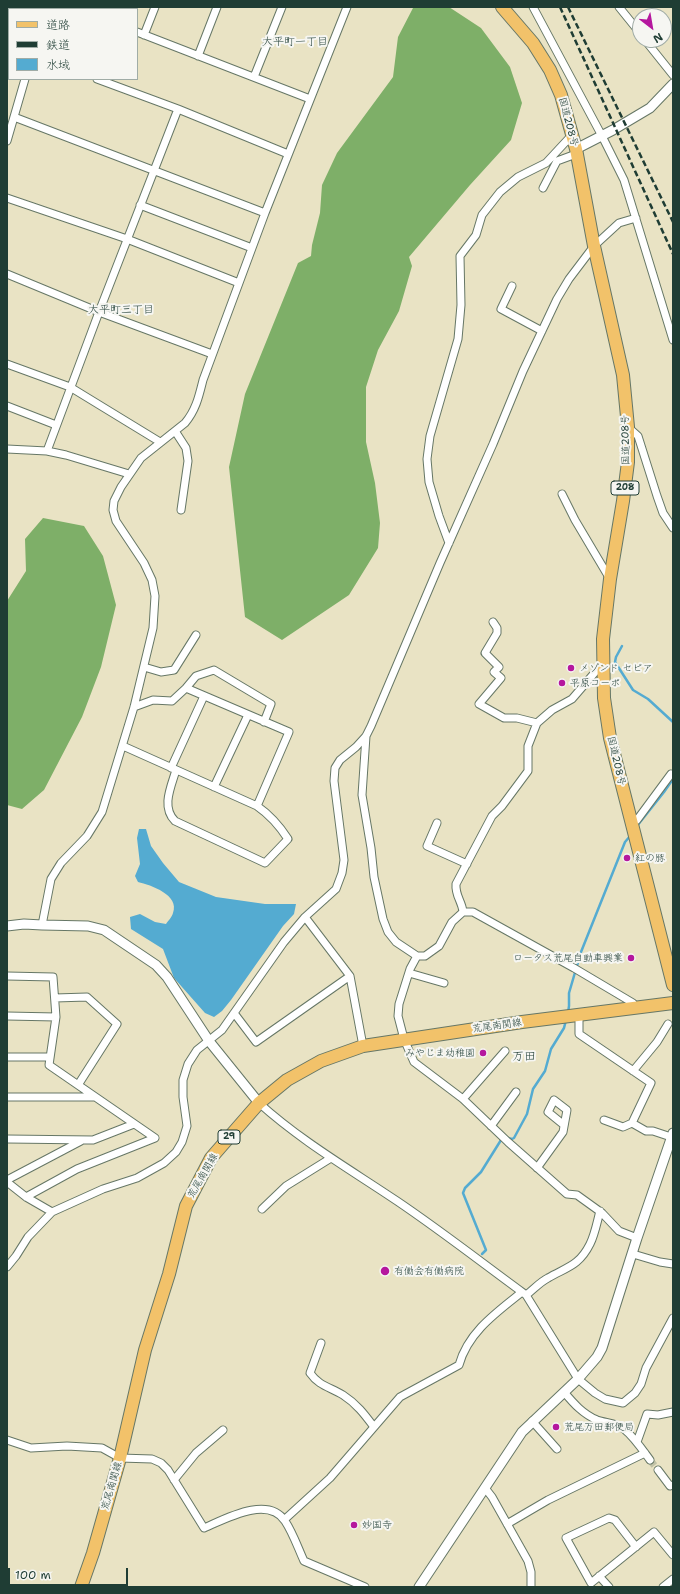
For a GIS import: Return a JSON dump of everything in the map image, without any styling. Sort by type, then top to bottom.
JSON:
[{"type":"main road","name":"国道208号","points":[[502,7],[533,43],[550,70],[561,95],[576,151],[594,246],[623,375],[628,427],[628,462],[610,579],[603,639],[604,698],[610,738],[673,985]]},
{"type":"main road","name":"荒尾南関線","points":[[81,1587],[93,1553],[120,1458],[145,1350],[169,1274],[186,1206],[211,1158],[259,1103],[287,1080],[321,1061],[363,1046],[579,1014],[673,1003]]},
{"type":"street","points":[[144,35],[155,7]]},
{"type":"street","points":[[198,56],[217,7]]},
{"type":"street","points":[[254,77],[282,7]]},
{"type":"street","points":[[42,924],[51,879],[61,863],[87,836],[102,812],[134,707],[153,628],[155,596],[152,580],[144,563],[116,522],[113,510],[118,494],[129,474],[142,458],[190,417],[196,406],[212,354],[265,213],[347,7]]},
{"type":"street","points":[[533,7],[624,180],[673,340]]},
{"type":"street","points":[[619,7],[632,23]]},
{"type":"street","points":[[138,32],[310,99]]},
{"type":"street","points":[[651,48],[673,75]]},
{"type":"street","points":[[7,141],[25,80]]},
{"type":"street","points":[[100,80],[178,109],[288,154]]},
{"type":"street","points":[[543,188],[557,161],[650,108],[673,84]]},
{"type":"street","points":[[47,450],[153,169],[178,109]]},
{"type":"street","points":[[14,116],[265,213]]},
{"type":"street","points":[[449,543],[429,482],[427,459],[430,436],[458,339],[461,305],[460,256],[476,235],[482,215],[500,192],[518,177],[546,163],[572,135]]},
{"type":"street","points":[[7,198],[127,239],[239,283]]},
{"type":"street","points":[[140,205],[252,248]]},
{"type":"street","points":[[7,1267],[28,1237],[52,1212],[103,1189],[137,1178],[164,1163],[176,1152],[182,1142],[186,1126],[183,1080],[188,1064],[197,1050],[222,1030],[284,942],[305,917],[336,889],[342,873],[344,860],[334,781],[336,768],[340,760],[356,748],[366,736],[493,444],[523,370],[557,299],[569,279],[594,246],[619,224],[636,218]]},
{"type":"street","points":[[7,274],[99,312],[212,354]]},
{"type":"street","points":[[512,286],[501,309],[542,331]]},
{"type":"street","points":[[7,364],[70,387],[160,442]]},
{"type":"street","points":[[7,406],[56,425]]},
{"type":"street","points":[[628,427],[638,436],[657,496],[664,513],[673,528]]},
{"type":"street","points":[[174,431],[186,448],[188,461],[182,510]]},
{"type":"street","points":[[7,449],[47,450],[66,454],[129,474]]},
{"type":"street","points":[[562,494],[574,520],[610,579]]},
{"type":"street","points":[[493,622],[497,628],[497,632],[485,653],[499,667],[494,672],[501,678],[479,704],[504,718],[517,718],[537,723]]},
{"type":"street","points":[[144,667],[161,672],[174,670],[196,635]]},
{"type":"street","points":[[134,707],[153,700],[172,701],[196,676],[214,670],[271,704],[264,722]]},
{"type":"street","points":[[366,736],[362,795],[371,848],[374,877],[380,905],[388,932],[396,942],[417,956],[425,956],[439,946],[452,922],[462,912],[462,905],[455,891],[456,884],[492,816],[502,806],[528,771],[528,746],[537,723],[552,710],[572,699],[597,670],[603,670]]},
{"type":"street","points":[[186,688],[289,732],[257,806]]},
{"type":"street","points":[[122,746],[173,769],[257,806],[269,814],[288,838],[265,863],[175,821],[170,816],[168,810],[168,796],[173,769],[204,696]]},
{"type":"street","points":[[214,787],[248,715]]},
{"type":"street","points":[[631,824],[637,820],[671,774]]},
{"type":"street","points":[[437,822],[427,846],[467,864]]},
{"type":"street","points":[[462,912],[473,912],[574,968],[633,1003],[633,1008]]},
{"type":"street","points":[[305,917],[350,976],[363,1046]]},
{"type":"street","points":[[7,926],[42,924],[88,926],[104,930],[156,965],[167,977],[209,1041],[259,1103],[270,1113],[332,1158],[398,1202],[524,1294],[578,1379],[605,1399],[623,1403],[636,1393],[641,1384],[646,1368],[673,1318]]},
{"type":"street","points":[[417,956],[409,973],[399,1004],[398,1016],[404,1039],[414,1062],[463,1099],[567,1194],[576,1195],[600,1211],[619,1231],[637,1238]]},
{"type":"street","points":[[409,973],[444,983]]},
{"type":"street","points":[[7,976],[53,977],[56,1017],[48,1066],[155,1138],[77,1169],[26,1197]]},
{"type":"street","points":[[234,1013],[256,1042],[350,976]]},
{"type":"street","points":[[54,998],[87,997],[117,1024],[78,1085]]},
{"type":"street","points":[[579,1014],[579,1034],[651,1083],[632,1123],[623,1127],[604,1120]]},
{"type":"street","points":[[7,1016],[56,1017]]},
{"type":"street","points":[[633,1071],[657,1042],[668,1024]]},
{"type":"street","points":[[463,1099],[505,1051]]},
{"type":"street","points":[[7,1057],[50,1057]]},
{"type":"street","points":[[492,1126],[516,1092]]},
{"type":"street","points":[[7,1097],[95,1097]]},
{"type":"street","points":[[418,1587],[515,1441],[532,1421],[578,1379],[597,1357],[602,1348],[672,1135],[646,1131],[632,1123]]},
{"type":"street","points":[[7,1139],[93,1140],[134,1124]]},
{"type":"street","points":[[537,1168],[563,1132],[564,1125]]},
{"type":"street","points":[[52,1212],[26,1197],[7,1181],[83,1140]]},
{"type":"street","points":[[262,1209],[286,1186],[332,1158]]},
{"type":"street","points":[[284,1520],[330,1478],[400,1397],[459,1365],[462,1352],[484,1325],[524,1294],[547,1278],[569,1268],[581,1257],[591,1243],[600,1211]]},
{"type":"street","points":[[633,1254],[660,1262],[673,1264]]},
{"type":"street","points":[[321,1343],[310,1373],[316,1382],[344,1396],[360,1408],[374,1427]]},
{"type":"street","points":[[564,1392],[576,1406],[587,1414],[598,1420],[623,1428],[637,1442],[650,1460]]},
{"type":"street","points":[[637,1442],[647,1414],[658,1415],[673,1412]]},
{"type":"street","points":[[532,1421],[557,1449]]},
{"type":"street","points":[[174,1480],[196,1453],[223,1430]]},
{"type":"street","points":[[7,1440],[31,1448],[67,1446],[102,1448],[120,1458],[152,1459],[162,1463],[204,1528],[244,1511],[259,1509],[274,1512],[284,1520],[304,1561],[365,1587]]},
{"type":"street","points":[[507,1524],[548,1500],[645,1453]]},
{"type":"street","points":[[658,1470],[670,1486],[673,1485]]},
{"type":"street","points":[[485,1488],[492,1497],[528,1561],[531,1572],[531,1587]]},
{"type":"street","points":[[636,1547],[615,1520],[609,1518],[566,1538],[591,1583],[636,1547],[654,1532],[673,1555]]},
{"type":"street","points":[[600,1576],[609,1587]]},
{"type":"street","points":[[663,1587],[673,1579]]},
{"type":"green space","points":[[449,7],[481,28],[510,67],[522,103],[511,140],[470,185],[409,257],[412,266],[399,311],[378,350],[366,387],[366,442],[375,483],[380,523],[378,548],[349,595],[282,640],[245,617],[229,467],[245,394],[298,263],[311,256],[312,245],[320,213],[322,185],[337,153],[393,77],[398,37],[413,8]]},
{"type":"green space","points":[[43,518],[84,526],[103,556],[116,605],[101,667],[82,717],[44,790],[22,809],[7,805],[7,601],[26,571],[25,539]]},
{"type":"water","points":[[139,829],[146,829],[151,846],[179,882],[216,897],[265,904],[296,904],[294,914],[283,926],[231,1000],[222,1011],[214,1017],[205,1013],[174,978],[163,949],[131,929],[130,917],[140,914],[155,922],[166,924],[171,917],[174,907],[172,901],[163,892],[157,888],[138,882],[135,876],[140,864],[137,838]]},
{"type":"waterway","points":[[622,646],[615,662],[633,690],[648,699],[673,722]]},
{"type":"waterway","points":[[637,826],[673,779]]},
{"type":"waterway","points":[[568,1013],[569,993],[581,952],[625,842],[631,835]]},
{"type":"waterway","points":[[508,1138],[514,1138],[527,1114],[533,1089],[545,1071],[551,1049],[564,1028],[566,1020]]},
{"type":"waterway","points":[[482,1254],[486,1250],[463,1193],[465,1188],[481,1172],[503,1139]]},
{"type":"tunnel","points":[[650,1460],[658,1470]]},
{"type":"railway","points":[[560,7],[673,254]]},
{"type":"railway","points":[[568,7],[673,222]]},
{"type":"place","name":"メゾンド セピア","points":[[571,668]]},
{"type":"place","name":"平原コーポ","points":[[562,683]]},
{"type":"place","name":"紅の豚","points":[[627,858]]},
{"type":"place","name":"ロータス荒尾自動車興業","points":[[631,958]]},
{"type":"place","name":"みやじま幼稚園","points":[[483,1053]]},
{"type":"place","name":"有働会有働病院","points":[[385,1271]]},
{"type":"place","name":"荒尾万田郵便局","points":[[556,1427]]},
{"type":"place","name":"妙国寺","points":[[354,1525]]},
{"type":"district","name":"大平町一丁目","points":[[295,42]]},
{"type":"district","name":"大平町三丁目","points":[[121,310]]},
{"type":"district","name":"万田","points":[[524,1057]]}]
